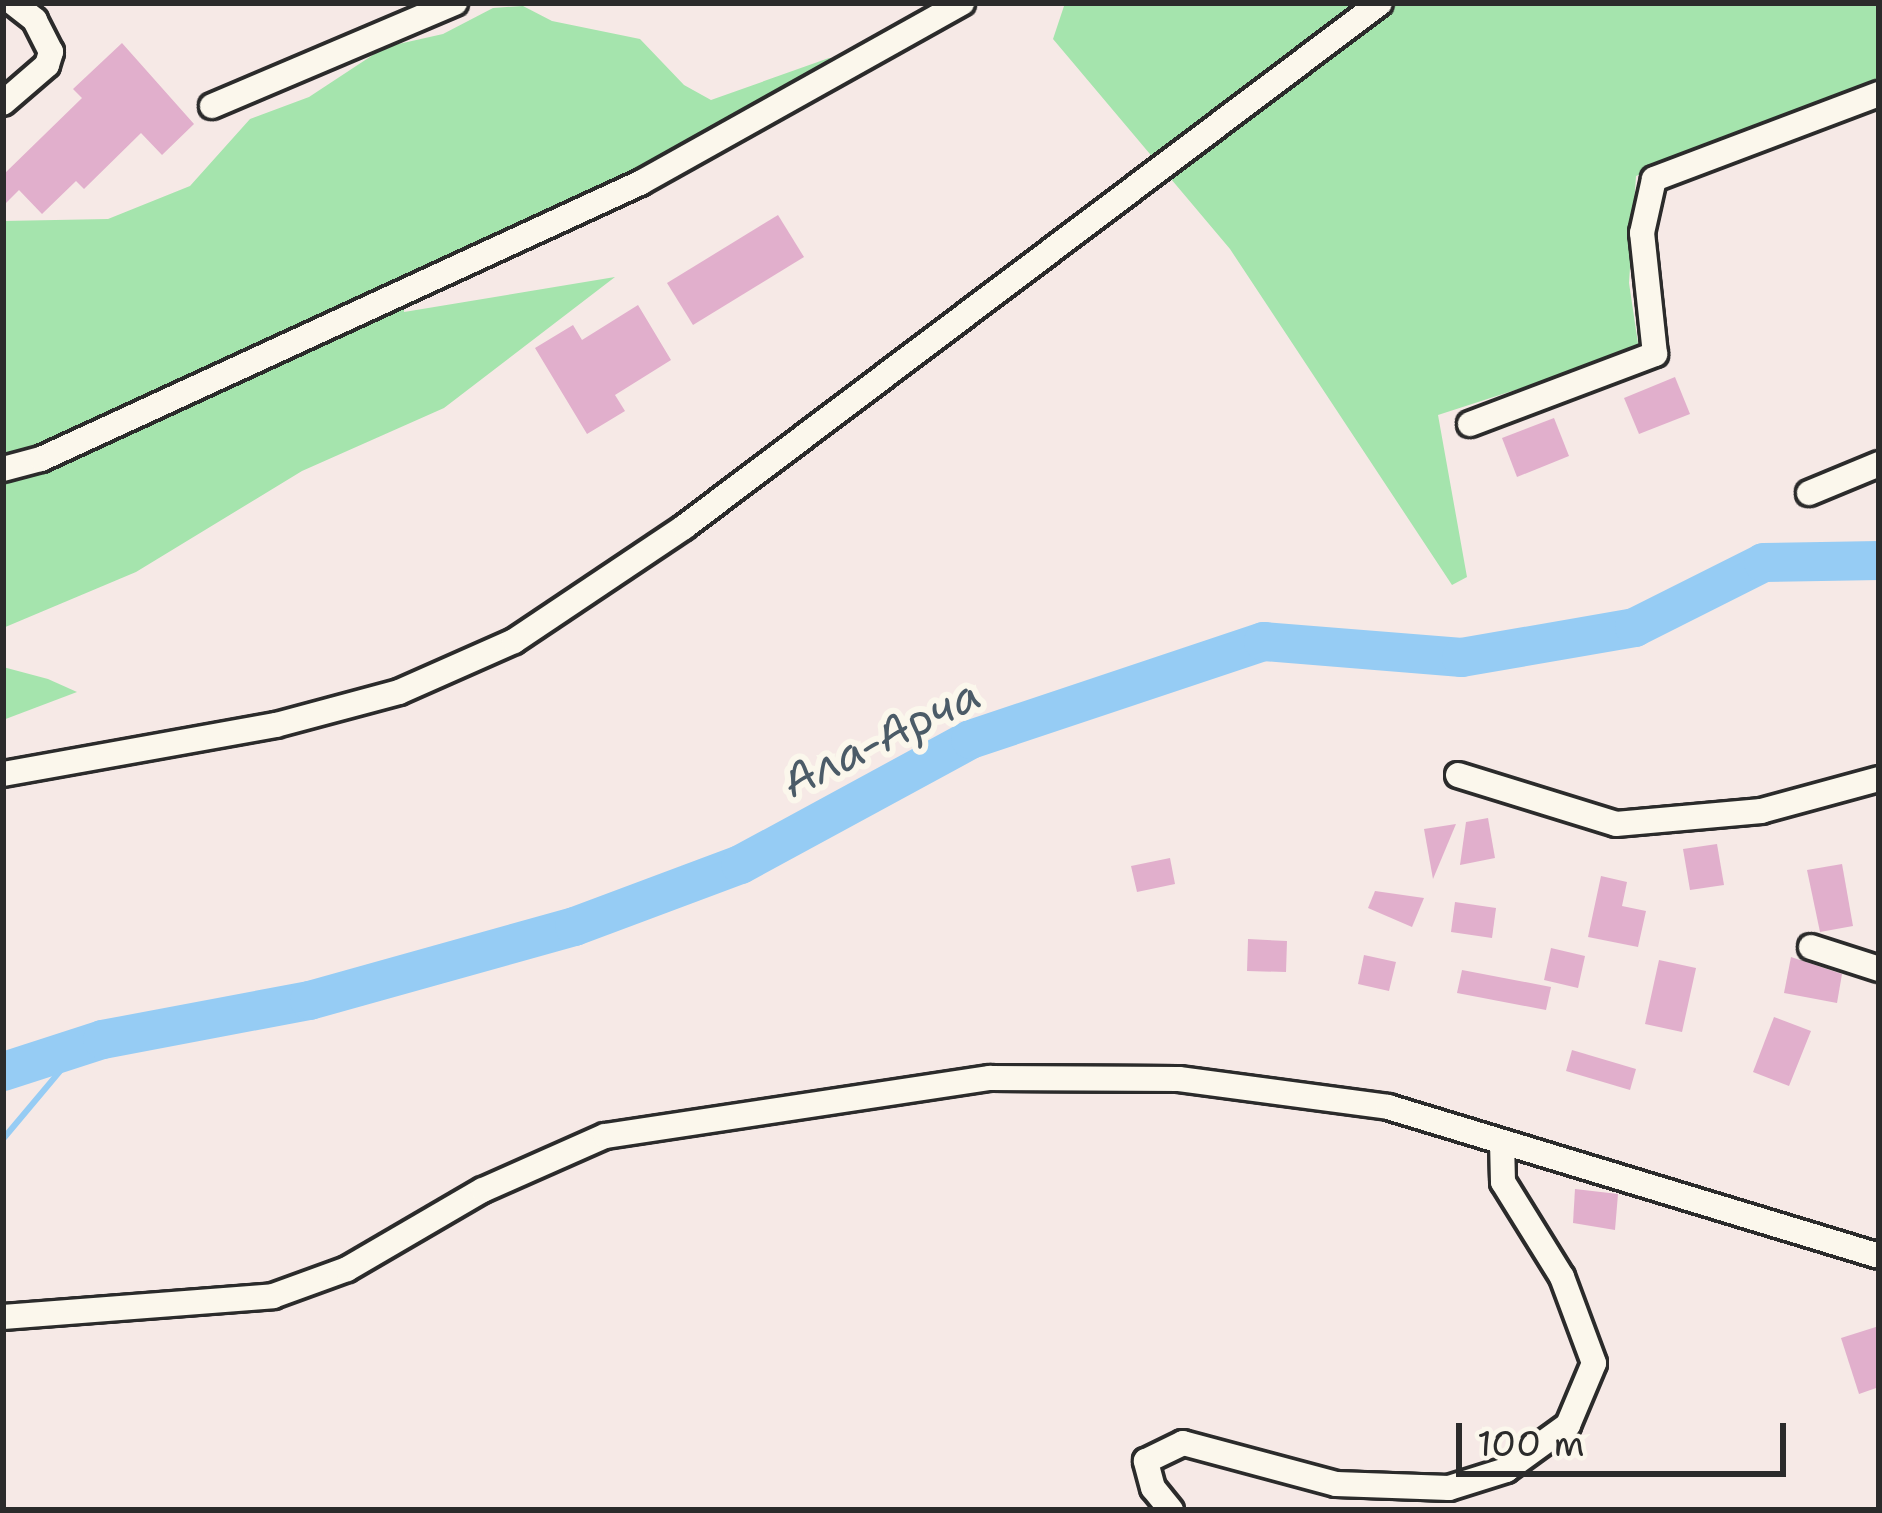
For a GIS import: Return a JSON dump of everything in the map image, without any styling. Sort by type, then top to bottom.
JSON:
[{"type":"street","points":[[3,103],[47,65],[51,52],[35,20],[13,3]]},
{"type":"street","points":[[212,106],[455,3]]},
{"type":"street","points":[[3,469],[41,459],[640,183],[849,73],[962,3]]},
{"type":"street","points":[[3,774],[276,725],[399,692],[514,641],[684,527],[1379,3]]},
{"type":"street","points":[[1470,424],[1655,354],[1642,233],[1654,179],[1879,94]]},
{"type":"street","points":[[1809,493],[1879,464]]},
{"type":"street","points":[[1458,775],[1616,824],[1762,811],[1879,779]]},
{"type":"street","points":[[1811,947],[1879,969]]},
{"type":"street","points":[[3,1317],[273,1296],[347,1269],[483,1190],[605,1136],[934,1084],[1078,1076],[1281,1088],[1388,1107],[1879,1256]]},
{"type":"street","points":[[1171,1510],[1153,1489],[1147,1461],[1183,1444],[1336,1484],[1449,1489],[1506,1470],[1568,1425],[1594,1363],[1562,1277],[1503,1182],[1502,1142]]},
{"type":"green space","points":[[1065,3],[1879,3],[1879,82],[1636,176],[1629,283],[1639,350],[1438,415],[1467,577],[1452,585],[1230,249],[1053,39]]},
{"type":"green space","points":[[523,6],[552,21],[640,39],[684,85],[711,100],[829,58],[859,59],[406,282],[404,312],[615,277],[444,408],[302,471],[136,572],[3,628],[3,221],[108,219],[190,186],[250,119],[309,97],[385,47],[443,34],[493,8]]},
{"type":"green space","points":[[3,667],[48,679],[77,692],[3,720]]},
{"type":"building","points":[[122,43],[194,124],[162,155],[141,133],[84,189],[76,181],[42,214],[19,190],[3,206],[3,175],[82,98],[73,89]]},
{"type":"building","points":[[778,215],[804,257],[693,325],[667,283]]},
{"type":"building","points":[[638,305],[671,360],[615,395],[625,411],[587,434],[535,348],[573,325],[582,340]]},
{"type":"building","points":[[1675,377],[1690,414],[1639,434],[1624,398]]},
{"type":"building","points":[[1554,418],[1569,456],[1517,477],[1502,438]]},
{"type":"building","points":[[1488,818],[1495,858],[1460,865],[1466,822]]},
{"type":"building","points":[[1456,824],[1433,879],[1424,829]]},
{"type":"building","points":[[1717,844],[1724,885],[1690,890],[1683,849]]},
{"type":"building","points":[[1170,858],[1175,884],[1137,892],[1131,866]]},
{"type":"building","points":[[1842,864],[1853,926],[1820,932],[1807,870]]},
{"type":"building","points":[[1601,876],[1627,882],[1622,906],[1646,911],[1638,947],[1588,937]]},
{"type":"building","points":[[1375,891],[1424,898],[1412,927],[1368,908]]},
{"type":"building","points":[[1455,902],[1496,908],[1492,938],[1451,932]]},
{"type":"building","points":[[1248,939],[1287,941],[1286,972],[1247,971]]},
{"type":"building","points":[[1551,948],[1585,956],[1578,988],[1544,980]]},
{"type":"building","points":[[1364,955],[1396,962],[1389,991],[1358,984]]},
{"type":"building","points":[[1791,957],[1842,974],[1837,1003],[1784,993]]},
{"type":"building","points":[[1659,960],[1696,968],[1682,1032],[1645,1024]]},
{"type":"building","points":[[1462,970],[1551,987],[1546,1010],[1457,993]]},
{"type":"building","points":[[1774,1017],[1811,1031],[1789,1086],[1753,1072]]},
{"type":"building","points":[[1572,1050],[1636,1069],[1630,1090],[1566,1071]]},
{"type":"building","points":[[1575,1189],[1618,1194],[1615,1230],[1573,1223]]},
{"type":"building","points":[[1879,1326],[1879,1387],[1859,1394],[1841,1338]]},
{"type":"waterway","name":"Ала-Арча","points":[[3,1071],[102,1039],[309,1000],[574,926],[740,864],[970,739],[1263,641],[1461,657],[1634,627],[1763,562],[1879,560]]},
{"type":"waterway","points":[[3,1139],[81,1046]]}]
